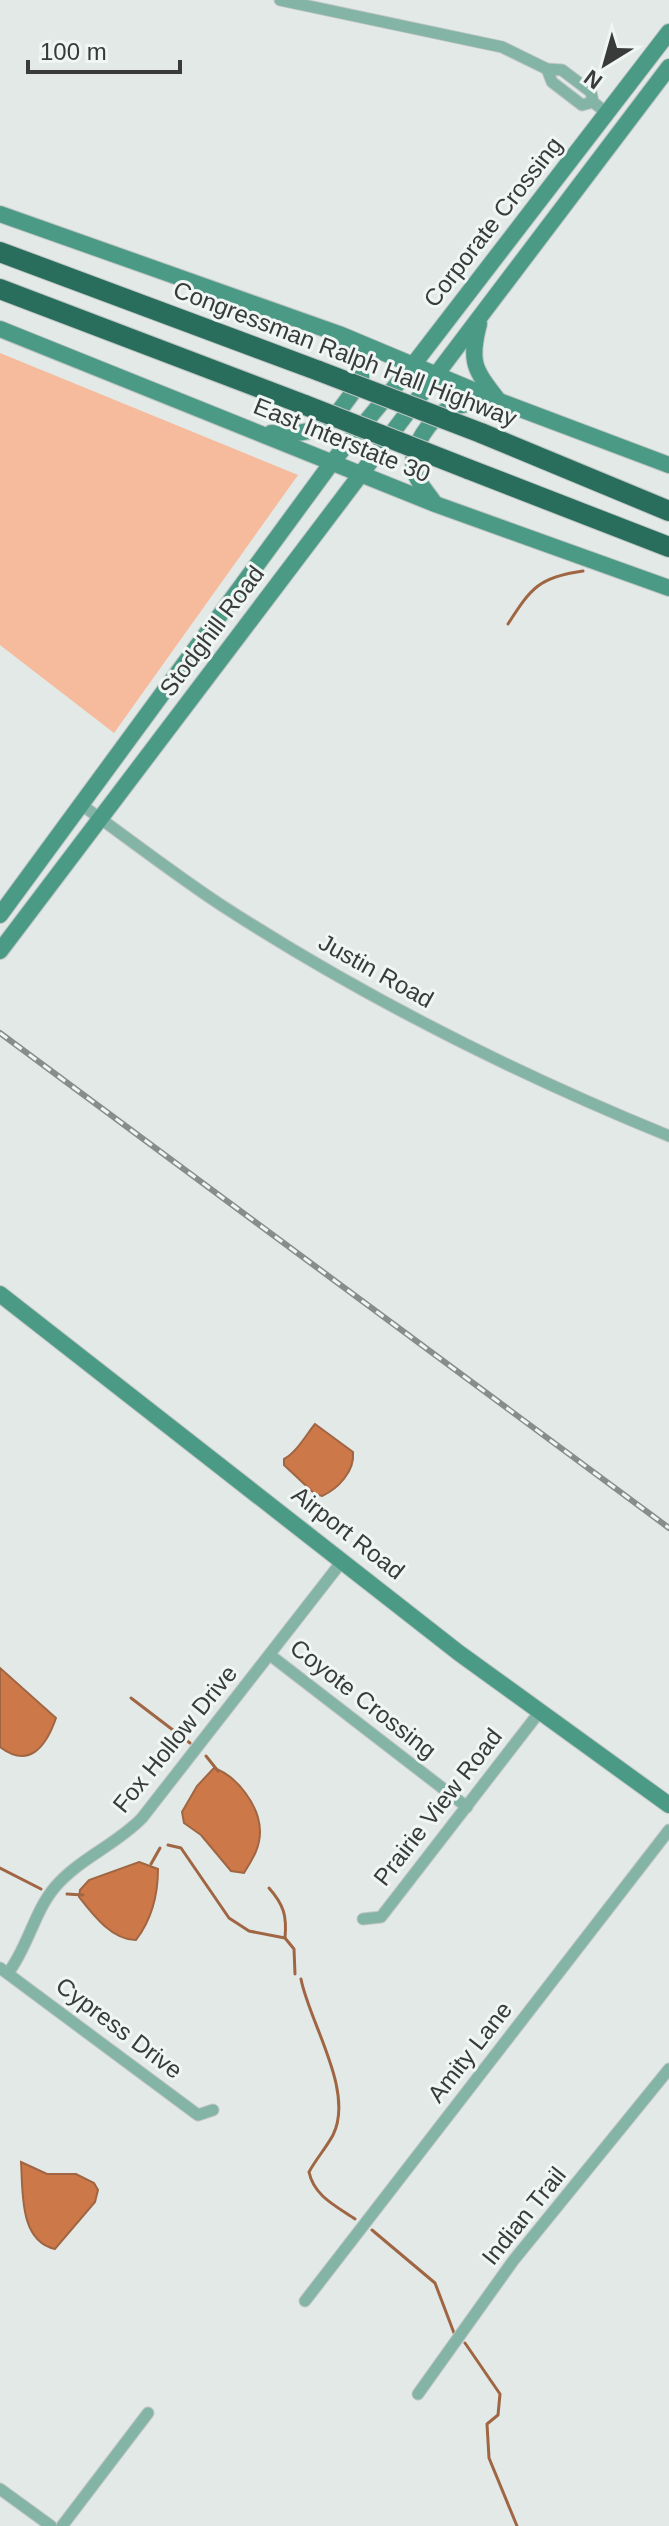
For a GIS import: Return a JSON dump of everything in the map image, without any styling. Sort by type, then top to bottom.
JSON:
[{"type":"highway","points":[[0,239],[124,298]]},
{"type":"highway","name":"Congressman Ralph Hall Highway","points":[[0,252],[481,433],[669,511]]},
{"type":"highway","points":[[0,289],[669,547]]},
{"type":"highway","points":[[0,297],[64,312]]},
{"type":"main road","name":"Corporate Crossing","points":[[333,461],[413,365],[669,32]]},
{"type":"main road","name":"Corporate Crossing","points":[[362,473],[669,67]]},
{"type":"main road","points":[[0,214],[339,334],[499,401],[669,465]]},
{"type":"main road","points":[[482,314],[471,354],[477,373],[499,401]]},
{"type":"main road","name":"East Interstate 30","points":[[0,329],[435,504],[669,588]]},
{"type":"main road","points":[[258,432],[313,433],[347,400],[361,381],[363,371],[361,360],[339,334]]},
{"type":"main road","points":[[435,504],[417,480],[413,467],[413,457],[426,430],[433,420],[454,407],[499,401]]},
{"type":"main road","name":"Stodghill Road","points":[[0,915],[83,806],[333,461]]},
{"type":"main road","name":"Stodghill Road","points":[[0,951],[362,473]]},
{"type":"main road","name":"Airport Road","points":[[0,1294],[459,1653],[669,1805]]},
{"type":"street","points":[[280,0],[469,38],[529,57],[547,69],[562,70],[591,92],[593,102],[608,114]]},
{"type":"street","name":"Justin Road","points":[[83,806],[218,903],[367,993],[468,1047],[669,1136]]},
{"type":"street","name":"Fox Hollow Drive","points":[[4,1970],[23,1953],[54,1888],[79,1863],[125,1835],[142,1818],[343,1560]]},
{"type":"street","name":"Coyote Crossing","points":[[270,1655],[467,1807]]},
{"type":"street","name":"Prairie View Road","points":[[363,1919],[381,1917],[541,1710]]},
{"type":"street","name":"Amity Lane","points":[[305,2301],[669,1830]]},
{"type":"street","name":"Cypress Drive","points":[[4,1970],[198,2115],[213,2110]]},
{"type":"street","name":"Indian Trail","points":[[418,2394],[513,2261],[669,2069]]},
{"type":"street","points":[[62,2526],[148,2413]]},
{"type":"street","points":[[0,2489],[51,2526]]},
{"type":"shaded area","points":[[0,353],[298,475],[114,733],[0,645]]},
{"type":"shaded area","points":[[315,1424],[353,1452],[351,1466],[344,1478],[322,1496],[315,1494],[284,1465],[284,1459],[297,1448]]},
{"type":"shaded area","points":[[0,1668],[56,1718],[42,1746],[28,1755],[20,1756],[0,1747]]},
{"type":"shaded area","points":[[214,1768],[231,1778],[246,1793],[259,1822],[259,1843],[244,1873],[231,1871],[201,1835],[184,1823],[182,1812],[197,1786]]},
{"type":"shaded area","points":[[139,1862],[158,1869],[158,1879],[150,1915],[136,1940],[111,1931],[79,1897],[80,1890],[89,1880]]},
{"type":"shaded area","points":[[21,2162],[47,2174],[76,2174],[94,2183],[98,2190],[95,2202],[55,2249],[43,2244],[29,2226],[23,2200]]},
{"type":"waterway","points":[[508,624],[523,601],[538,586],[556,577],[583,571]]},
{"type":"waterway","points":[[131,1698],[190,1743]]},
{"type":"waterway","points":[[206,1756],[218,1771]]},
{"type":"waterway","points":[[168,1845],[181,1848],[229,1918],[249,1931],[285,1938],[294,1949],[295,1974]]},
{"type":"waterway","points":[[151,1864],[160,1848]]},
{"type":"waterway","points":[[0,1868],[41,1889]]},
{"type":"waterway","points":[[269,1888],[283,1911],[285,1938]]},
{"type":"waterway","points":[[67,1894],[83,1895]]},
{"type":"waterway","points":[[301,1979],[335,2078],[338,2098],[338,2117],[333,2135],[309,2172],[321,2194],[355,2219]]},
{"type":"waterway","points":[[372,2230],[435,2283],[454,2333]]},
{"type":"waterway","points":[[465,2343],[500,2394],[498,2415],[487,2424],[489,2458],[517,2526]]},
{"type":"railway","points":[[0,1033],[669,1528]]}]
